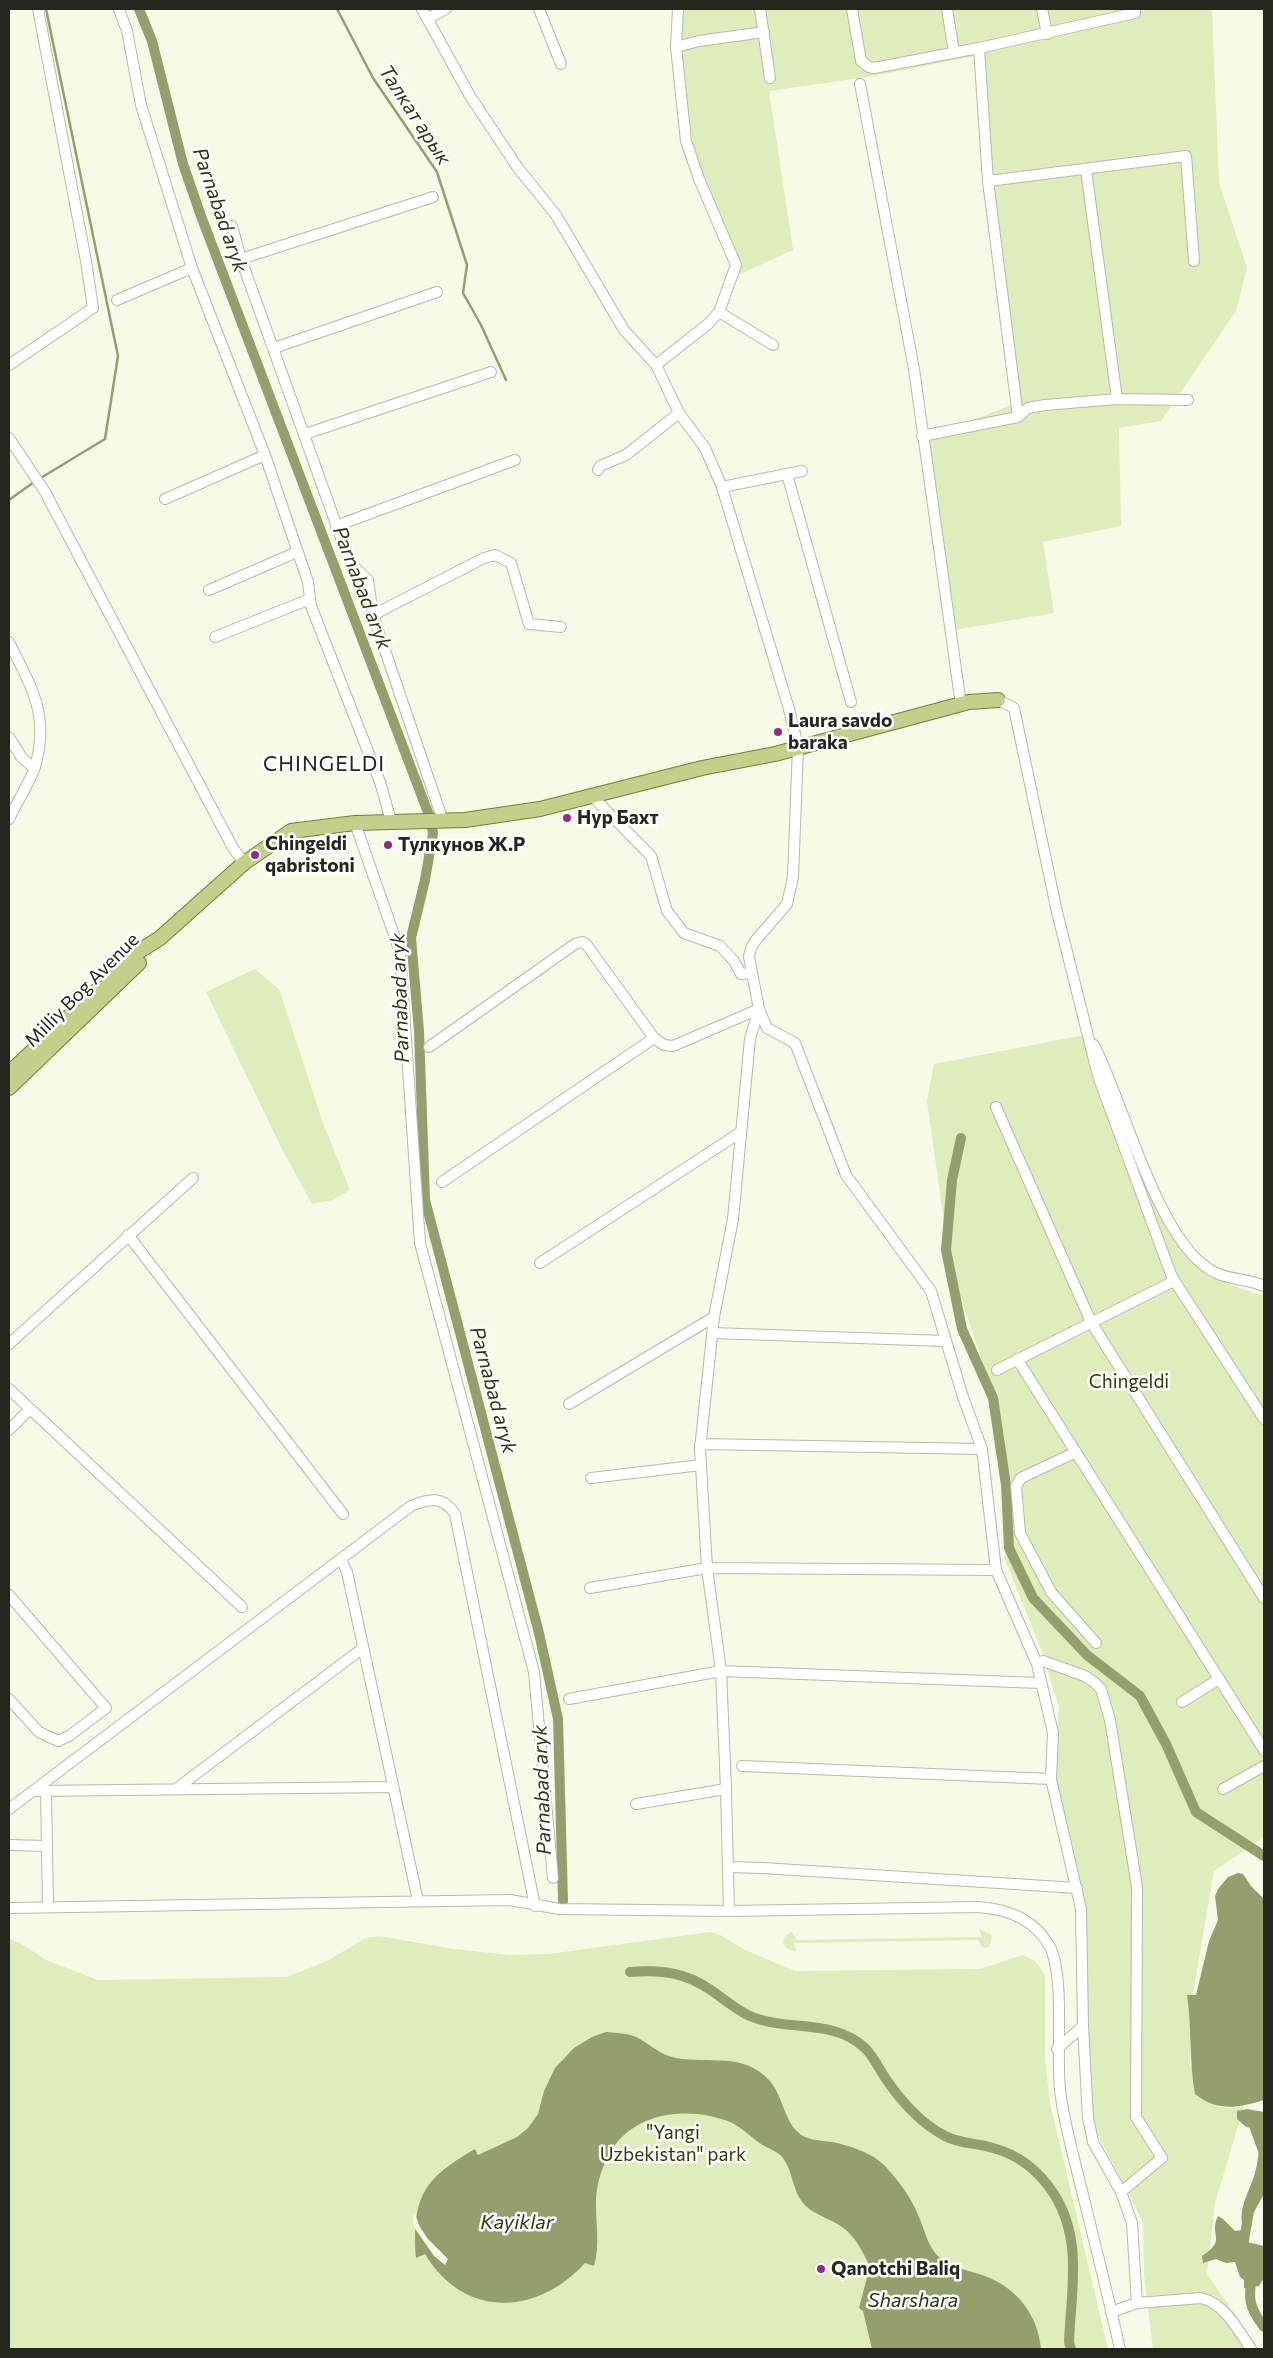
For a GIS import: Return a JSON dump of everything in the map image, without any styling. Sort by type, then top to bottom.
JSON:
[{"type":"main road","name":"Milliy Bog Avenue","points":[[9,1073],[138,952],[160,938],[250,859],[291,831],[355,822],[465,820],[540,809],[702,768],[775,754],[979,700],[998,700]]},
{"type":"main road","name":"Milliy Bog Avenue","points":[[9,1088],[141,961],[160,938]]},
{"type":"street","points":[[9,365],[76,321],[92,308],[86,261],[38,9]]},
{"type":"street","points":[[119,9],[127,31],[141,105],[192,268],[265,455],[308,582],[311,606],[380,782],[391,821]]},
{"type":"street","points":[[422,9],[470,96],[518,168],[556,215],[624,330],[656,365],[679,413],[705,448],[722,487],[789,709],[798,747],[793,878],[787,904],[751,948],[749,958],[759,1009],[770,1031],[795,1043],[846,1175],[931,1291],[962,1397],[982,1449],[996,1570],[1036,1664],[1054,1733],[1052,1779],[1062,1830],[1078,1888],[1081,1909],[1083,2026],[1088,2118],[1093,2142],[1120,2192],[1132,2223],[1137,2303]]},
{"type":"street","points":[[427,18],[446,9]]},
{"type":"street","points":[[539,9],[561,64]]},
{"type":"street","points":[[656,365],[708,324],[719,312],[736,265],[699,180],[686,141],[676,47],[678,9]]},
{"type":"street","points":[[760,9],[770,78]]},
{"type":"street","points":[[852,9],[861,62],[869,67],[1048,34],[1135,13],[1134,9]]},
{"type":"street","points":[[947,9],[954,52]]},
{"type":"street","points":[[1042,9],[1048,34]]},
{"type":"street","points":[[676,47],[699,41],[764,32]]},
{"type":"street","points":[[979,48],[988,182],[1018,417]]},
{"type":"street","points":[[860,84],[914,369],[961,705]]},
{"type":"street","points":[[988,182],[1186,156],[1194,261]]},
{"type":"street","points":[[1086,170],[1117,399]]},
{"type":"street","points":[[241,259],[433,197]]},
{"type":"street","points":[[232,226],[241,259],[350,563],[368,580],[373,615],[443,820]]},
{"type":"street","points":[[117,300],[192,268]]},
{"type":"street","points":[[274,348],[437,292]]},
{"type":"street","points":[[719,312],[773,345]]},
{"type":"street","points":[[305,434],[491,372]]},
{"type":"street","points":[[922,436],[1018,417],[1028,408],[1046,405],[1117,399],[1188,400]]},
{"type":"street","points":[[598,470],[600,466],[626,455],[679,413]]},
{"type":"street","points":[[9,438],[45,492],[228,840],[250,859]]},
{"type":"street","points":[[164,499],[265,455]]},
{"type":"street","points":[[336,526],[515,460]]},
{"type":"street","points":[[722,487],[802,471]]},
{"type":"street","points":[[788,474],[851,702]]},
{"type":"street","points":[[209,590],[297,552]]},
{"type":"street","points":[[373,615],[484,558],[495,555],[511,563],[528,624],[560,627]]},
{"type":"street","points":[[215,637],[310,599]]},
{"type":"street","points":[[9,642],[36,699],[42,727],[34,768],[9,819]]},
{"type":"street","points":[[998,700],[1014,708],[1057,912],[1098,1076],[1174,1281],[1264,1419]]},
{"type":"street","points":[[9,736],[22,758],[34,768]]},
{"type":"street","points":[[592,796],[651,856],[667,911],[684,933],[720,946],[734,961],[741,974],[752,974]]},
{"type":"street","points":[[355,822],[400,952],[420,1243],[534,1672],[553,1878]]},
{"type":"street","points":[[429,1046],[575,944],[582,942],[586,944],[654,1038],[664,1045],[673,1046],[759,1009]]},
{"type":"street","points":[[729,1910],[721,1671],[708,1568],[700,1444],[714,1317],[733,1219],[750,1038],[759,1009]]},
{"type":"street","points":[[1085,1028],[1106,1068],[1155,1192],[1178,1237],[1190,1252],[1216,1273],[1255,1281],[1264,1286]]},
{"type":"street","points":[[442,1182],[654,1038]]},
{"type":"street","points":[[996,1107],[1091,1322],[1264,1598]]},
{"type":"street","points":[[540,1263],[742,1132]]},
{"type":"street","points":[[9,1344],[193,1178]]},
{"type":"street","points":[[128,1235],[342,1514]]},
{"type":"street","points":[[996,1370],[1174,1281]]},
{"type":"street","points":[[568,1404],[714,1317]]},
{"type":"street","points":[[712,1333],[946,1341]]},
{"type":"street","points":[[1017,1359],[1264,1750]]},
{"type":"street","points":[[9,1389],[242,1606]]},
{"type":"street","points":[[9,1430],[30,1409]]},
{"type":"street","points":[[700,1444],[982,1449]]},
{"type":"street","points":[[1076,1452],[1018,1481],[1016,1486],[1020,1533],[1051,1592],[1096,1643]]},
{"type":"street","points":[[591,1478],[701,1465]]},
{"type":"street","points":[[9,1809],[411,1506],[426,1500],[439,1499],[449,1505],[455,1514],[535,1906]]},
{"type":"street","points":[[341,1558],[347,1572],[418,1901]]},
{"type":"street","points":[[590,1588],[708,1568],[996,1570]]},
{"type":"street","points":[[9,1595],[106,1708],[69,1736],[58,1741],[38,1732],[9,1699]]},
{"type":"street","points":[[176,1789],[363,1648]]},
{"type":"street","points":[[1036,1664],[1043,1662],[1085,1676],[1101,1690],[1110,1720],[1131,1848],[1137,1887],[1136,2117],[1162,2158],[1120,2192]]},
{"type":"street","points":[[569,1699],[721,1671],[1040,1683]]},
{"type":"street","points":[[1182,1702],[1219,1679]]},
{"type":"street","points":[[742,1766],[1052,1779]]},
{"type":"street","points":[[1223,1789],[1264,1766]]},
{"type":"street","points":[[32,1791],[393,1787]]},
{"type":"street","points":[[636,1804],[726,1789]]},
{"type":"street","points":[[46,1791],[48,1907]]},
{"type":"street","points":[[9,1846],[46,1846]]},
{"type":"street","points":[[728,1867],[1078,1888]]},
{"type":"street","points":[[9,1908],[510,1900],[559,1909],[729,1910],[978,1907],[996,1908],[1013,1914],[1036,1928],[1050,1948],[1057,1971],[1057,2049],[1064,2118],[1120,2349]]},
{"type":"street","points":[[1057,2049],[1083,2026]]},
{"type":"street","points":[[1111,2312],[1137,2303],[1201,2298],[1208,2300],[1223,2311],[1252,2349]]},
{"type":"green space","points":[[679,9],[1212,9],[1219,183],[1247,268],[1236,311],[1161,421],[1119,428],[1121,526],[1043,542],[1054,613],[954,630],[929,438],[1016,403],[975,56],[874,76],[769,91],[793,250],[736,276],[695,154],[681,71]]},
{"type":"green space","points":[[255,969],[279,989],[323,1123],[350,1190],[332,1200],[312,1204],[282,1149],[206,992]]},
{"type":"green space","name":"Chingeldi","points":[[1085,1035],[1167,1230],[1195,1263],[1230,1285],[1264,1296],[1264,1837],[1214,1871],[1193,1993],[1190,2065],[1218,2107],[1244,2106],[1215,2203],[1207,2274],[1259,2349],[1153,2349],[1144,2275],[1143,2222],[1096,2131],[1087,2082],[1084,1918],[1054,1776],[1059,1707],[1041,1649],[1004,1557],[1018,1518],[1000,1422],[984,1365],[960,1296],[944,1222],[927,1101],[934,1064]]},
{"type":"green space","points":[[979,1929],[991,1934],[992,1938],[989,1947],[983,1948],[978,1940],[793,1943],[797,1951],[788,1949],[784,1944],[786,1935],[792,1932],[797,1940],[982,1937]]},
{"type":"green space","name":"\"Yangi Uzbekistan\" park","points":[[710,1932],[720,1935],[745,1950],[795,1971],[980,1969],[1023,1955],[1035,1961],[1045,1975],[1045,2059],[1050,2103],[1108,2349],[9,2349],[9,1939],[20,1943],[46,1960],[98,1980],[287,1977],[327,1961],[366,1938],[379,1936],[454,1949],[509,1955],[549,1954]]},
{"type":"water","points":[[1238,1873],[1243,1874],[1251,1886],[1264,1899],[1264,2100],[1228,2107],[1212,2104],[1195,2094],[1187,1995],[1196,1995],[1209,1941],[1218,1920],[1215,1896],[1228,1877]]},
{"type":"water","name":"Kayiklar","points":[[606,2032],[633,2036],[670,2057],[688,2060],[737,2062],[759,2071],[774,2087],[788,2119],[798,2132],[808,2138],[838,2143],[860,2150],[886,2167],[913,2204],[929,2244],[939,2257],[961,2269],[996,2281],[1016,2295],[1030,2314],[1039,2337],[1041,2349],[872,2349],[863,2311],[859,2308],[870,2266],[856,2241],[845,2229],[814,2212],[803,2203],[799,2198],[789,2169],[779,2154],[730,2122],[700,2114],[684,2113],[653,2118],[626,2133],[615,2145],[603,2166],[598,2182],[596,2198],[597,2243],[594,2266],[585,2263],[566,2280],[545,2293],[524,2301],[502,2303],[480,2299],[460,2290],[441,2275],[425,2254],[416,2258],[416,2219],[424,2192],[432,2181],[443,2170],[475,2149],[478,2155],[517,2137],[528,2128],[538,2114],[544,2091],[555,2068],[574,2048],[592,2037]]},
{"type":"water","points":[[1247,2109],[1264,2112],[1264,2194],[1247,2225],[1242,2223],[1242,2210],[1256,2169],[1261,2130],[1246,2127],[1237,2119],[1237,2111]]},
{"type":"water","points":[[1218,2216],[1235,2231],[1243,2230],[1247,2242],[1264,2246],[1264,2278],[1259,2286],[1244,2288],[1244,2280],[1240,2277],[1235,2262],[1226,2263],[1216,2259],[1203,2263],[1202,2256],[1210,2250],[1216,2241],[1215,2228]]},
{"type":"pier","points":[[414,2212],[420,2227],[428,2239],[448,2259],[445,2265],[434,2256],[416,2230],[413,2224]]},
{"type":"waterway","points":[[39,479],[105,439],[118,356],[46,9]]},
{"type":"waterway","name":"Parnabad aryk","points":[[139,9],[152,41],[183,164],[201,216],[429,815],[433,833],[425,880],[411,938],[419,1031],[425,1200],[539,1633],[558,1719],[563,1901]]},
{"type":"waterway","name":"Талкат арык","points":[[337,9],[373,78],[437,172],[467,265],[463,293],[481,325],[506,380]]},
{"type":"waterway","points":[[9,500],[34,482]]},
{"type":"waterway","points":[[961,1138],[952,1180],[946,1250],[962,1329],[993,1398],[1006,1485],[1009,1548],[1033,1598],[1087,1655],[1140,1696],[1166,1744],[1196,1812],[1264,1856]]},
{"type":"waterway","name":"Parnabad aryk","points":[[630,1972],[657,1971],[682,1976],[706,1987],[750,2016],[779,2024],[824,2029],[852,2039],[865,2048],[874,2059],[898,2096],[912,2111],[936,2131],[951,2139],[1003,2151],[1028,2165],[1042,2178],[1054,2194],[1063,2211],[1069,2229],[1073,2266],[1069,2342],[1071,2349]]},
{"type":"waterway","points":[[1251,2117],[1264,2153]]},
{"type":"waterway","points":[[1243,2246],[1249,2211]]},
{"type":"waterway","points":[[1252,2275],[1251,2303],[1255,2314],[1264,2327]]},
{"type":"place","name":"Laura savdo baraka","points":[[778,732]]},
{"type":"place","name":"Нур Бахт","points":[[567,818]]},
{"type":"place","name":"Тулкунов Ж.Р","points":[[388,845]]},
{"type":"place","name":"Chingeldi qabristoni","points":[[255,855]]},
{"type":"place","name":"Qanotchi Baliq","points":[[821,2269]]},
{"type":"district","name":"CHINGELDI","points":[[324,764]]},
{"type":"water label","name":"Sharshara","points":[[913,2300]]}]
